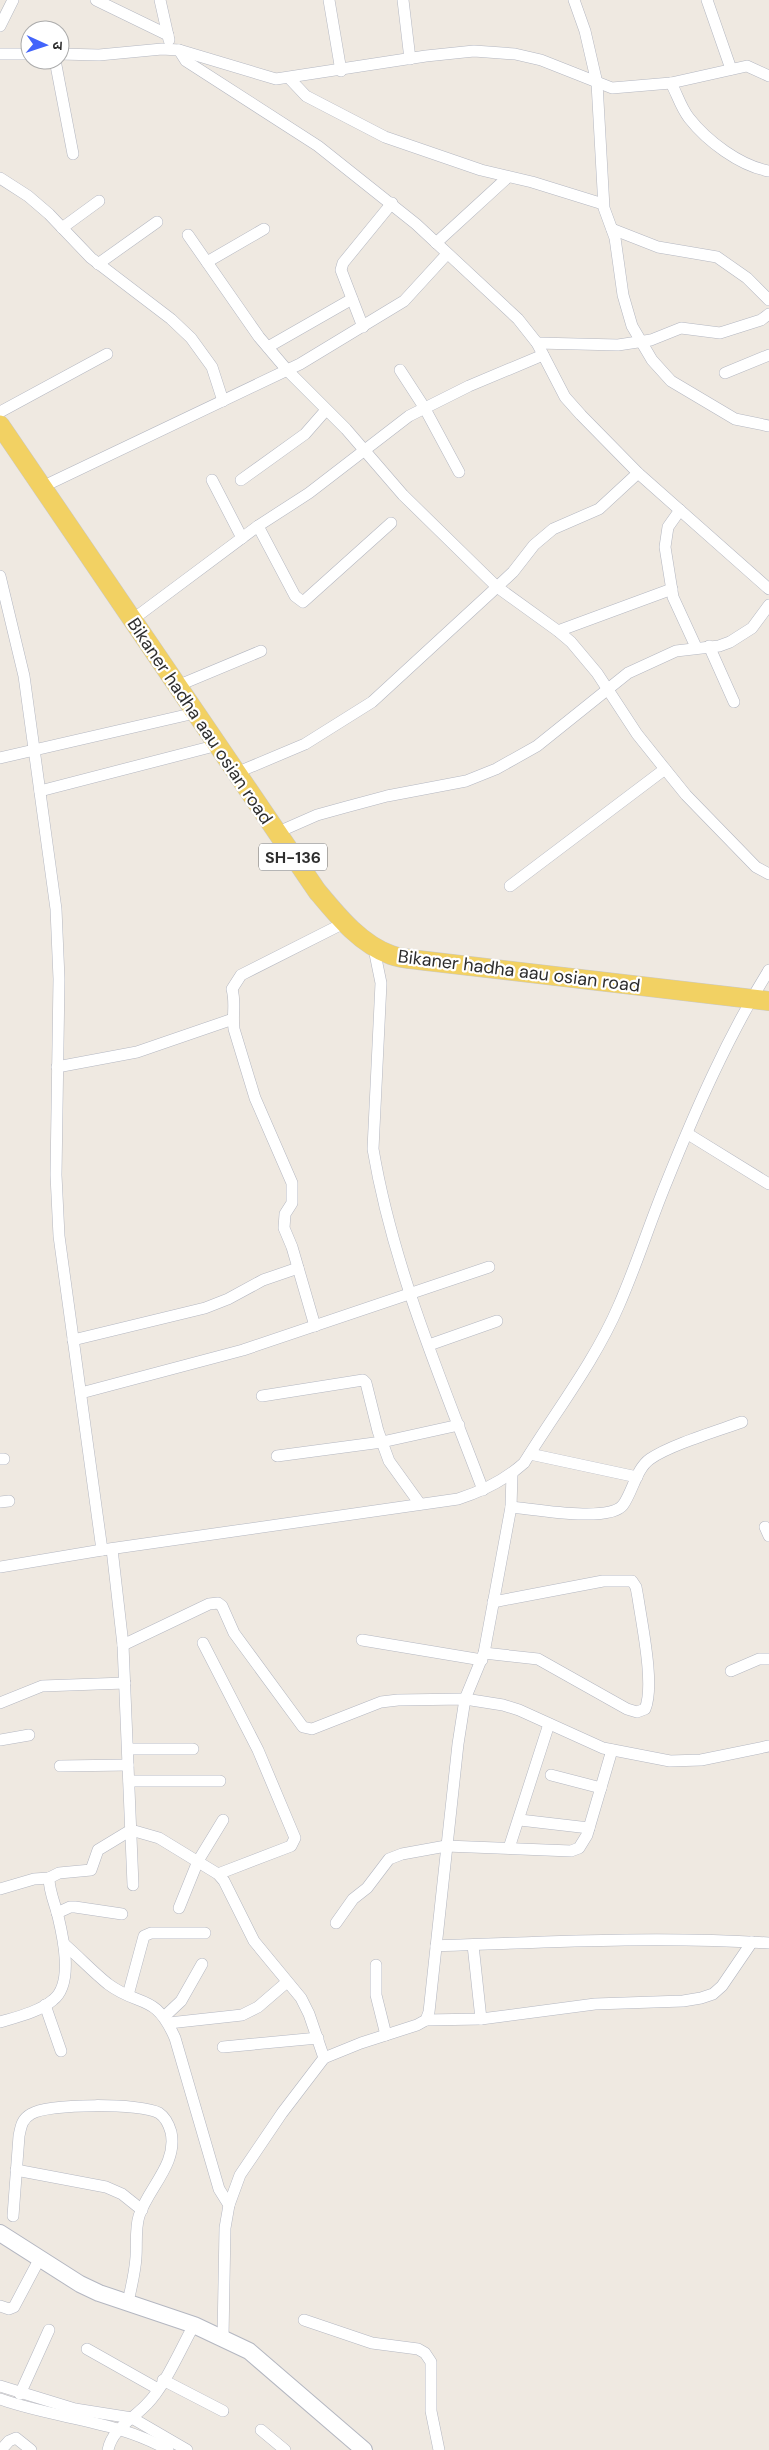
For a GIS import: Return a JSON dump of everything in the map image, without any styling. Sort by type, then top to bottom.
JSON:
[{"type":"main road","name":"Bikaner hadha aau osian road","points":[[0,426],[276,833],[317,891],[344,923],[390,955],[418,960],[760,1000]]},
{"type":"street","points":[[0,26],[13,0]]},
{"type":"street","points":[[96,0],[168,35]]},
{"type":"street","points":[[160,0],[168,35],[175,49],[186,61],[318,146],[392,203],[518,319],[537,343],[565,397],[638,473],[769,589]]},
{"type":"street","points":[[329,0],[340,71]]},
{"type":"street","points":[[403,0],[410,59]]},
{"type":"street","points":[[574,0],[585,31],[597,83],[603,204],[612,229],[626,312],[632,326],[652,360],[671,381],[689,394],[735,419],[769,426]]},
{"type":"street","points":[[707,0],[731,69]]},
{"type":"street","points":[[70,54],[99,55],[175,49],[262,77],[276,79],[340,71],[410,59],[474,52],[515,54],[541,60],[612,88],[671,83],[747,66],[758,69],[769,76]]},
{"type":"street","points":[[0,54],[20,54]]},
{"type":"street","points":[[57,70],[73,154]]},
{"type":"street","points":[[290,78],[306,96],[385,137],[471,167],[603,204]]},
{"type":"street","points":[[671,83],[688,116],[702,132],[745,163],[769,172]]},
{"type":"street","points":[[436,243],[508,177]]},
{"type":"street","points":[[0,178],[28,196],[98,264],[171,319],[191,338],[212,367],[223,401]]},
{"type":"street","points":[[62,228],[99,201]]},
{"type":"street","points":[[363,327],[341,270],[343,262],[392,203]]},
{"type":"street","points":[[98,264],[157,222]]},
{"type":"street","points":[[207,262],[264,229]]},
{"type":"street","points":[[612,229],[658,247],[717,257],[747,278],[769,300]]},
{"type":"street","points":[[188,235],[268,348],[287,370],[365,450],[403,495],[498,587],[558,631],[598,673],[637,734],[686,794],[756,866],[769,874]]},
{"type":"street","points":[[42,487],[287,370],[363,327],[404,301],[447,254]]},
{"type":"street","points":[[268,348],[352,299]]},
{"type":"street","points":[[537,343],[599,345],[642,342],[681,328],[710,333],[720,332],[761,320],[769,314]]},
{"type":"street","points":[[0,412],[106,354]]},
{"type":"street","points":[[132,620],[258,526],[365,450],[386,432],[424,407],[543,354]]},
{"type":"street","points":[[725,373],[769,355]]},
{"type":"street","points":[[400,370],[424,407],[459,472]]},
{"type":"street","points":[[241,480],[305,434],[326,410]]},
{"type":"street","points":[[236,773],[305,744],[372,702],[514,572],[534,545],[553,529],[599,509],[638,473]]},
{"type":"street","points":[[212,480],[242,538]]},
{"type":"street","points":[[680,510],[665,535],[672,589],[696,647]]},
{"type":"street","points":[[258,526],[295,596],[303,602],[391,523]]},
{"type":"street","points":[[0,576],[24,676],[56,909],[59,979],[56,1176],[59,1236],[81,1393],[123,1645],[133,1885]]},
{"type":"street","points":[[558,631],[672,589]]},
{"type":"street","points":[[276,833],[317,815],[387,796],[466,781],[496,769],[537,746],[628,673],[676,651],[730,642],[752,628],[769,604]]},
{"type":"street","points":[[709,646],[734,702]]},
{"type":"street","points":[[177,686],[261,651]]},
{"type":"street","points":[[0,758],[195,713]]},
{"type":"street","points":[[40,791],[218,745]]},
{"type":"street","points":[[510,886],[665,769]]},
{"type":"street","points":[[315,1326],[283,1220],[292,1203],[292,1183],[255,1098],[233,1019],[235,1008],[232,989],[241,975],[344,923]]},
{"type":"street","points":[[373,944],[381,983],[373,1150],[387,1215],[410,1294],[483,1490]]},
{"type":"street","points":[[0,1567],[107,1549],[458,1499],[483,1490],[512,1474],[524,1463],[530,1454],[597,1348],[619,1306],[667,1180],[731,1036],[760,1000],[769,970]]},
{"type":"street","points":[[57,1067],[137,1052],[233,1019]]},
{"type":"street","points":[[688,1134],[769,1184]]},
{"type":"street","points":[[81,1393],[231,1354],[488,1267]]},
{"type":"street","points":[[73,1340],[205,1308],[228,1299],[263,1280],[298,1268]]},
{"type":"street","points":[[429,1345],[497,1321]]},
{"type":"street","points":[[262,1396],[363,1380],[366,1383],[389,1461],[420,1504]]},
{"type":"street","points":[[511,1507],[556,1512],[605,1514],[614,1512],[622,1505],[648,1460],[742,1422]]},
{"type":"street","points":[[277,1456],[382,1442],[459,1425]]},
{"type":"street","points":[[530,1454],[637,1477]]},
{"type":"street","points":[[426,2020],[431,2004],[446,1846],[465,1699],[483,1656],[511,1507],[512,1474]]},
{"type":"street","points":[[362,1640],[483,1656],[538,1659],[627,1709],[637,1712],[644,1709],[649,1700],[649,1685],[638,1598],[636,1587],[632,1581],[603,1581],[493,1602]]},
{"type":"street","points":[[123,1645],[209,1604],[218,1603],[222,1606],[234,1633],[306,1729],[312,1729],[382,1702],[465,1699],[503,1705],[612,1750],[670,1761],[701,1760],[769,1746]]},
{"type":"street","points":[[203,1643],[258,1750],[295,1838],[291,1846],[218,1874]]},
{"type":"street","points":[[731,1670],[759,1659],[769,1659]]},
{"type":"street","points":[[0,1703],[42,1686],[124,1683]]},
{"type":"street","points":[[509,1848],[520,1820],[549,1724]]},
{"type":"street","points":[[0,1740],[29,1735]]},
{"type":"street","points":[[128,1749],[193,1749]]},
{"type":"street","points":[[336,1923],[345,1908],[367,1888],[389,1859],[413,1851],[446,1846],[571,1851],[579,1848],[585,1842],[612,1750]]},
{"type":"street","points":[[60,1766],[128,1765]]},
{"type":"street","points":[[551,1775],[601,1788]]},
{"type":"street","points":[[129,1781],[220,1781]]},
{"type":"street","points":[[179,1908],[198,1861],[223,1820]]},
{"type":"street","points":[[520,1820],[589,1828]]},
{"type":"street","points":[[0,1889],[34,1879],[49,1878],[59,1873],[91,1870],[98,1850],[131,1830],[159,1838],[218,1874],[233,1895],[254,1941],[301,1998],[318,2038],[324,2058]]},
{"type":"street","points":[[0,2022],[53,2001],[61,1988],[65,1963],[64,1944],[49,1878]]},
{"type":"street","points":[[57,1913],[70,1906],[75,1906],[122,1914]]},
{"type":"street","points":[[128,1995],[144,1936],[151,1932],[205,1933]]},
{"type":"street","points":[[436,1946],[614,1939],[706,1939],[769,1943]]},
{"type":"street","points":[[223,2337],[225,2228],[229,2205],[240,2175],[324,2058],[426,2020],[480,2019],[595,2004],[683,2001],[701,1998],[713,1994],[722,1986],[752,1942]]},
{"type":"street","points":[[64,1944],[106,1983],[128,1995],[147,2002],[167,2020],[197,2107],[219,2189],[229,2205]]},
{"type":"street","points":[[473,1945],[480,2019]]},
{"type":"street","points":[[167,2020],[181,2001],[202,1964]]},
{"type":"street","points":[[376,1964],[376,1995],[386,2034]]},
{"type":"street","points":[[167,2020],[242,2015],[258,2007],[287,1982]]},
{"type":"street","points":[[45,2005],[61,2052]]},
{"type":"street","points":[[223,2047],[318,2038]]},
{"type":"street","points":[[13,2216],[21,2124],[32,2113],[41,2109],[116,2106],[153,2110],[165,2118],[171,2133],[168,2163],[142,2210],[137,2228],[135,2266],[128,2302]]},
{"type":"street","points":[[16,2170],[106,2187],[122,2194],[142,2210]]},
{"type":"street","points":[[0,2233],[80,2284],[223,2337],[256,2357],[364,2450]]},
{"type":"street","points":[[0,2306],[9,2309],[14,2307],[40,2258]]},
{"type":"street","points":[[304,2320],[357,2339],[418,2348],[426,2352],[431,2362],[431,2410],[439,2450]]},
{"type":"street","points":[[108,2450],[112,2437],[148,2404],[161,2385],[194,2325]]},
{"type":"street","points":[[20,2394],[49,2330]]},
{"type":"street","points":[[87,2349],[161,2385],[223,2411]]},
{"type":"street","points":[[0,2386],[20,2394],[126,2423],[187,2450]]},
{"type":"street","points":[[0,2399],[36,2411],[126,2423],[168,2450]]},
{"type":"street","points":[[261,2430],[285,2450]]},
{"type":"street","points":[[1,2450],[9,2441],[16,2438],[31,2450]]}]
